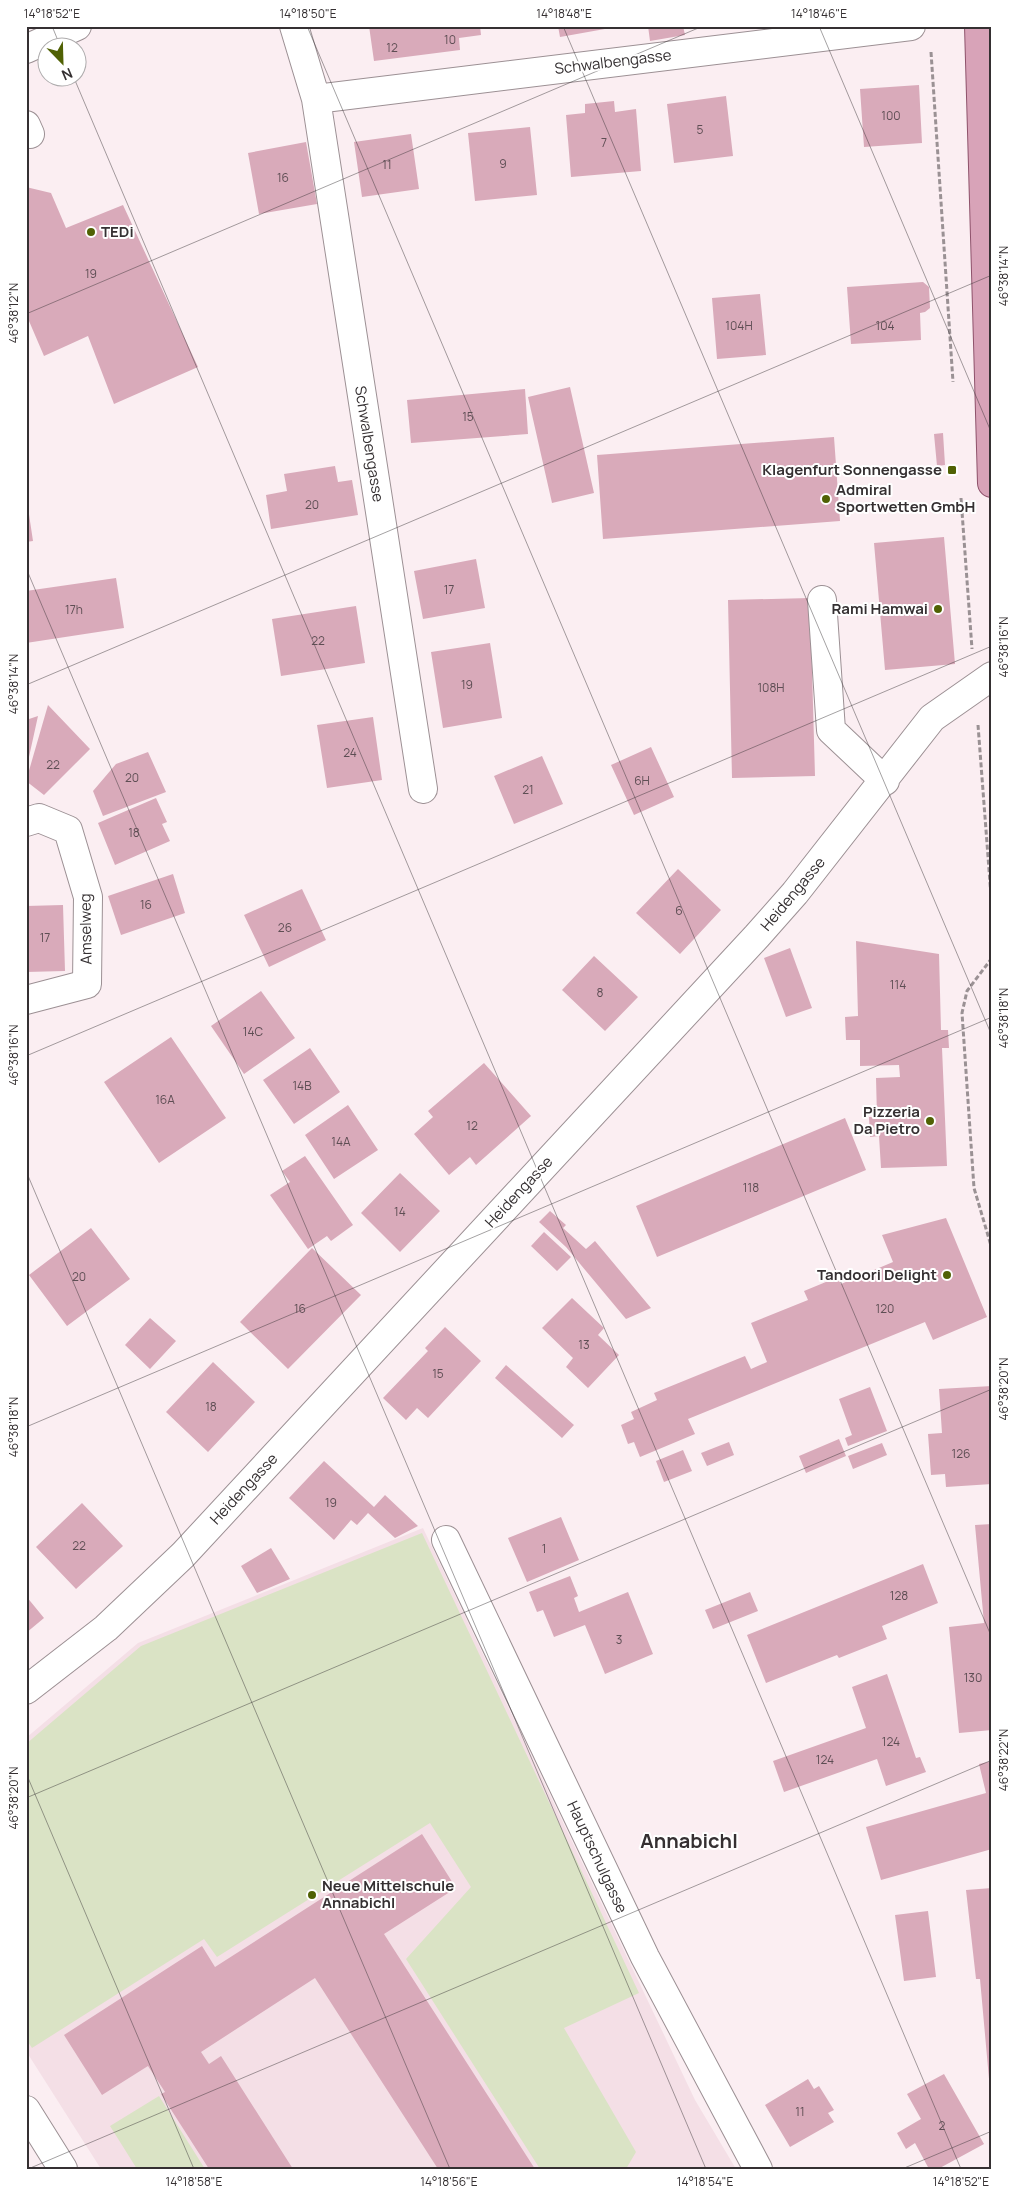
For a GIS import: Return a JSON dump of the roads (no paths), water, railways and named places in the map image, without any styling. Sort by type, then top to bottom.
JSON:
[{"type":"main road","points":[[978,26],[992,483]]},
{"type":"street","points":[[26,49],[77,26]]},
{"type":"street","name":"Schwalbengasse","points":[[294,26],[316,99],[423,789]]},
{"type":"street","name":"Schwalbengasse","points":[[316,99],[911,26]]},
{"type":"street","points":[[822,600],[831,730],[885,781]]},
{"type":"street","name":"Heidengasse","points":[[26,1690],[106,1628],[183,1555],[795,893],[885,781],[932,718],[992,676]]},
{"type":"street","name":"Amselweg","points":[[26,822],[39,818],[68,830],[88,897],[87,984],[26,1000]]},
{"type":"street","name":"Hauptschulgasse","points":[[446,1540],[645,1957],[758,2169]]},
{"type":"street","points":[[26,2110],[63,2169]]},
{"type":"place","name":"TEDi","points":[[91,232]]},
{"type":"place","name":"Klagenfurt Sonnengasse","points":[[952,470]]},
{"type":"place","name":"Admiral Sportwetten GmbH","points":[[826,499]]},
{"type":"place","name":"Rami Hamwai","points":[[938,609]]},
{"type":"place","name":"Pizzeria Da Pietro","points":[[930,1121]]},
{"type":"place","name":"Tandoori Delight","points":[[947,1275]]},
{"type":"place","name":"Neue Mittelschule Annabichl","points":[[312,1895]]},
{"type":"district","name":"Annabichl","points":[[689,1841]]}]
